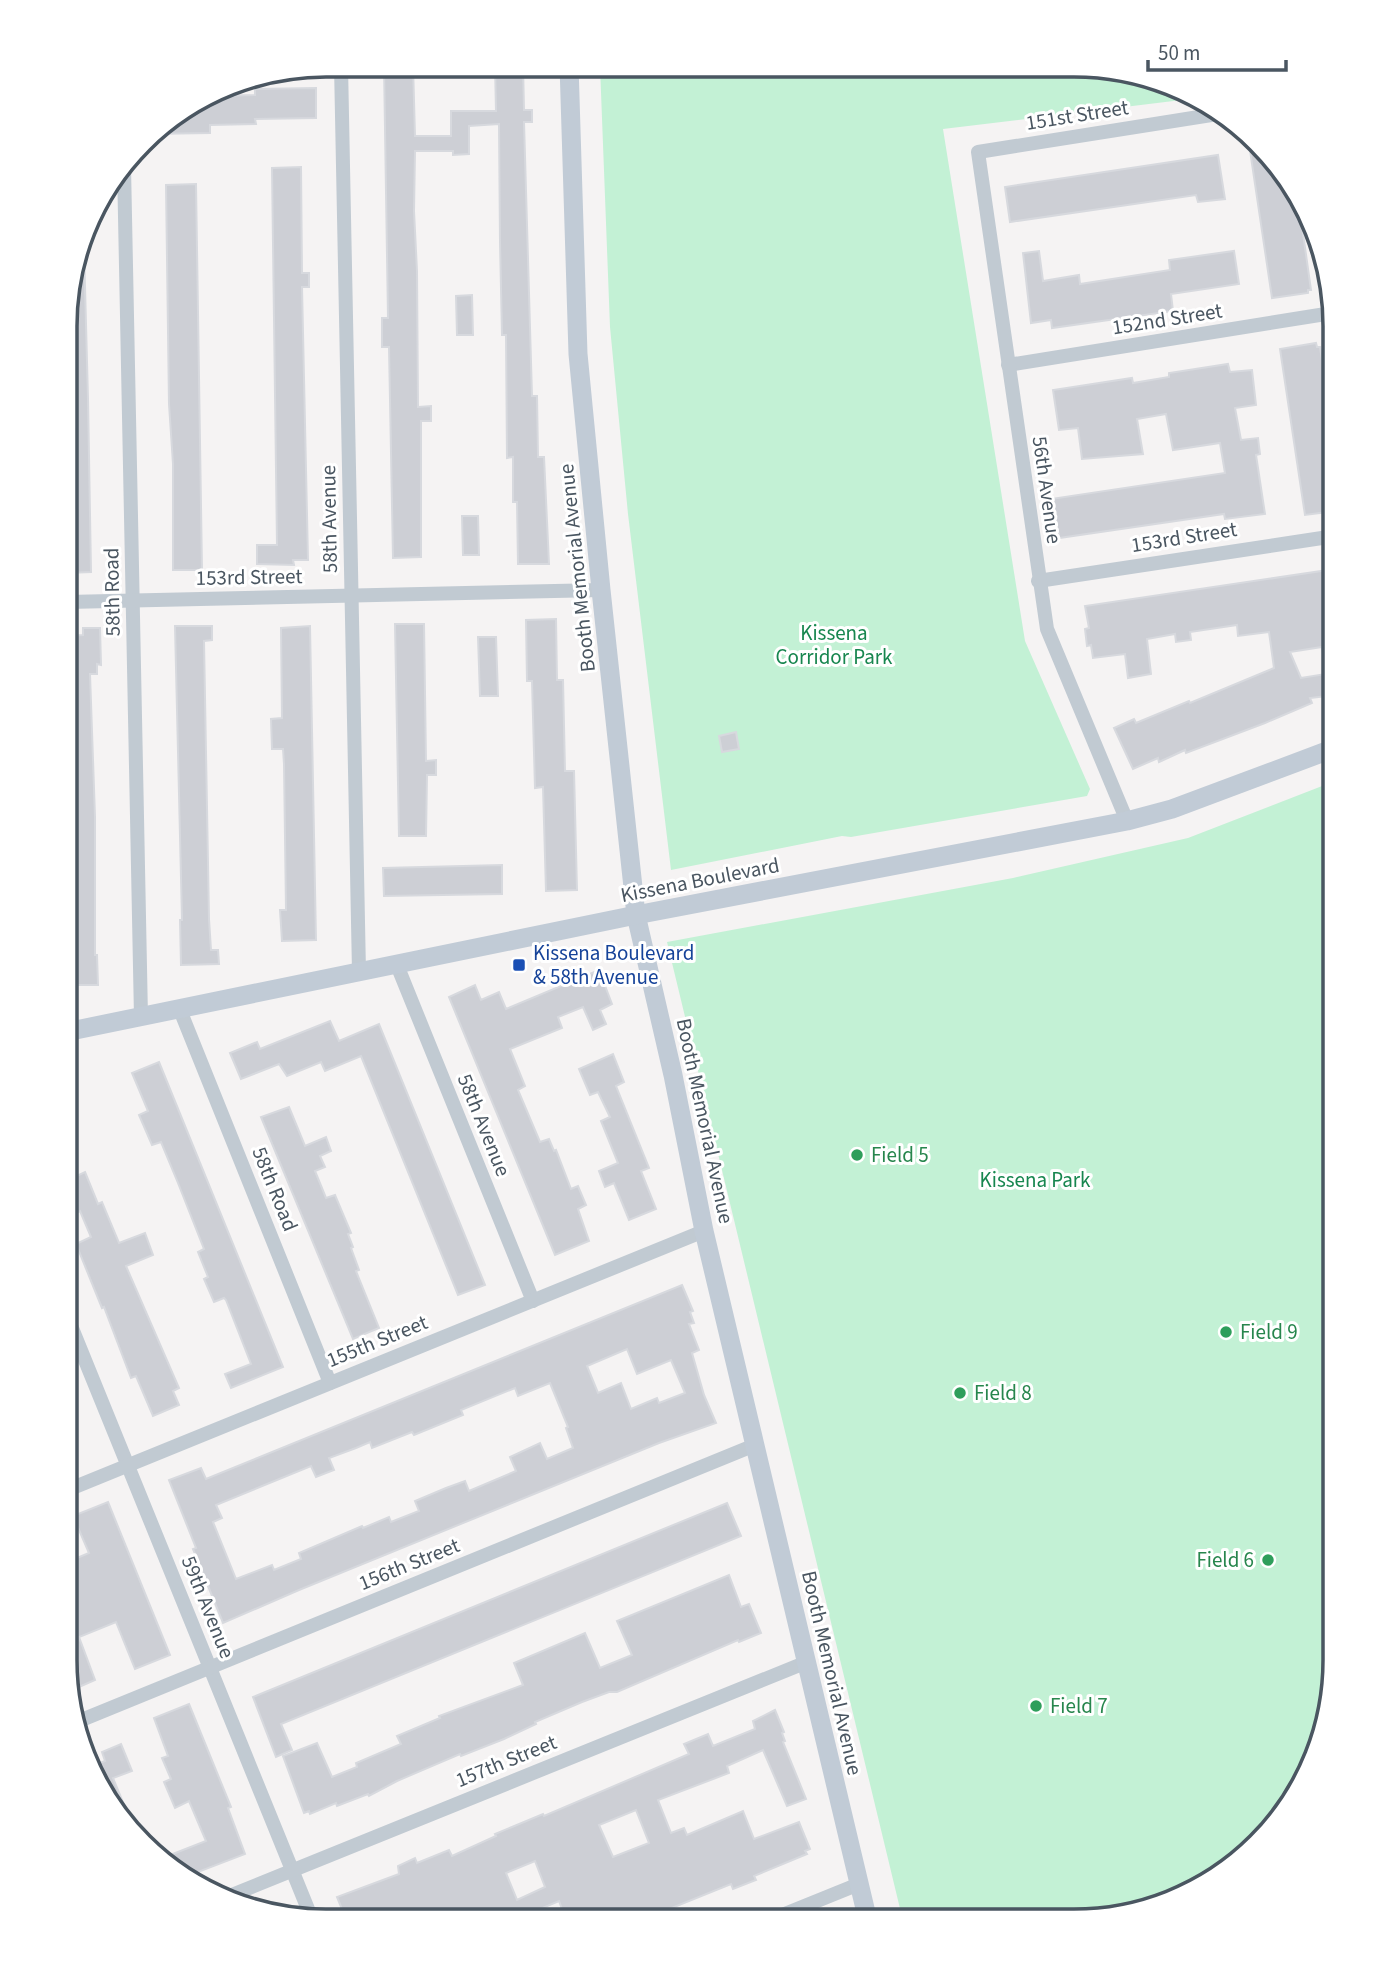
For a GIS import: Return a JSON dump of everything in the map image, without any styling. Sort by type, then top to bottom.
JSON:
[{"type":"street","name":"58th Avenue","points":[[341,78],[359,972]]},
{"type":"street","name":"Booth Memorial Avenue","points":[[569,78],[578,354],[636,915],[673,1075],[704,1231],[865,1909]]},
{"type":"street","name":"151st Street","points":[[978,152],[1207,116]]},
{"type":"street","name":"56th Avenue","points":[[978,152],[1047,629],[1126,821]]},
{"type":"street","name":"58th Road","points":[[124,180],[141,1017]]},
{"type":"street","name":"152nd Street","points":[[1008,365],[1322,315]]},
{"type":"street","name":"153rd Street","points":[[1038,580],[1323,538]]},
{"type":"street","name":"153rd Street","points":[[77,601],[601,590]]},
{"type":"street","name":"Kissena Boulevard","points":[[77,1030],[636,915],[1126,821],[1172,809],[1323,752]]},
{"type":"street","name":"58th Avenue","points":[[397,965],[533,1300]]},
{"type":"street","name":"58th Road","points":[[180,1010],[330,1383]]},
{"type":"street","name":"155th Street","points":[[77,1486],[704,1231]]},
{"type":"street","name":"59th Avenue","points":[[77,1340],[307,1908]]},
{"type":"street","name":"156th Street","points":[[84,1719],[755,1445]]},
{"type":"street","name":"157th Street","points":[[237,1893],[807,1662]]},
{"type":"street","points":[[797,1909],[859,1884]]},
{"type":"green space","name":"Kissena Corridor Park","points":[[1074,77],[1138,85],[1178,100],[943,129],[1025,641],[1090,789],[1087,796],[851,837],[842,836],[671,870],[628,514],[610,327],[600,78]]},
{"type":"green space","name":"Kissena Park","points":[[1323,786],[1323,1660],[1315,1724],[1297,1770],[1272,1812],[1226,1858],[1169,1890],[1138,1901],[1106,1907],[900,1909],[667,942],[1013,878],[1188,838]]},
{"type":"building","points":[[384,78],[413,78],[415,136],[451,136],[451,111],[496,111],[495,78],[523,78],[524,110],[532,110],[532,122],[524,122],[532,396],[537,396],[538,457],[544,457],[549,564],[518,564],[517,502],[513,502],[513,457],[507,458],[499,124],[469,126],[469,154],[453,155],[453,151],[415,151],[418,407],[431,406],[431,421],[421,421],[421,557],[393,558],[389,347],[382,347],[382,318],[388,318]]},
{"type":"building","points":[[316,88],[316,118],[255,119],[256,124],[210,125],[210,133],[168,134],[202,110],[232,96],[255,95],[255,89]]},
{"type":"building","points":[[1250,150],[1272,174],[1302,227],[1311,290],[1308,290],[1308,293],[1272,298]]},
{"type":"building","points":[[1218,155],[1225,199],[1198,202],[1196,195],[1010,222],[1005,187]]},
{"type":"building","points":[[301,167],[302,273],[309,273],[309,287],[302,287],[308,560],[293,560],[294,565],[257,564],[257,545],[277,545],[272,168]]},
{"type":"building","points":[[196,184],[202,570],[173,570],[166,185]]},
{"type":"building","points":[[1039,251],[1043,281],[1079,275],[1080,284],[1170,270],[1169,260],[1234,251],[1239,284],[1171,294],[1173,311],[1052,328],[1051,320],[1031,323],[1023,253]]},
{"type":"building","points":[[84,265],[88,399],[91,572],[77,573],[77,326]]},
{"type":"building","points":[[472,295],[473,335],[457,335],[456,296]]},
{"type":"building","points":[[1316,343],[1317,347],[1320,347],[1323,367],[1323,513],[1305,515],[1280,349]]},
{"type":"building","points":[[1228,364],[1230,372],[1252,370],[1256,405],[1235,408],[1241,440],[1258,438],[1260,454],[1256,455],[1265,514],[1225,519],[1224,514],[1059,538],[1059,534],[1056,535],[1051,499],[1225,473],[1220,443],[1173,450],[1166,414],[1137,419],[1143,454],[1082,459],[1078,428],[1059,430],[1053,390],[1132,378],[1133,383],[1169,377],[1169,373]]},
{"type":"building","points":[[462,516],[478,516],[479,555],[463,555]]},
{"type":"building","points":[[1323,571],[1323,654],[1322,647],[1290,652],[1301,678],[1323,674],[1323,696],[1310,698],[1312,703],[1265,723],[1186,753],[1185,750],[1159,762],[1158,758],[1133,769],[1114,728],[1134,719],[1136,723],[1189,701],[1190,703],[1274,668],[1269,632],[1238,636],[1237,625],[1190,632],[1191,640],[1176,642],[1175,634],[1147,639],[1151,674],[1128,678],[1125,654],[1093,658],[1091,645],[1087,646],[1085,629],[1089,628],[1085,606]]},
{"type":"building","points":[[556,619],[557,680],[563,680],[565,771],[574,771],[577,890],[546,891],[543,787],[535,788],[532,681],[527,681],[526,620]]},
{"type":"building","points":[[395,624],[424,624],[426,761],[436,760],[436,775],[427,775],[426,836],[399,836]]},
{"type":"building","points":[[175,626],[212,626],[212,640],[204,641],[209,919],[211,950],[218,950],[219,964],[181,965]]},
{"type":"building","points":[[310,626],[316,940],[282,941],[280,910],[286,910],[284,764],[283,749],[272,749],[271,719],[282,718],[281,628]]},
{"type":"building","points":[[83,628],[100,628],[101,665],[97,664],[97,674],[90,674],[95,817],[95,955],[98,985],[77,985],[77,635],[83,635]]},
{"type":"building","points":[[478,637],[496,637],[498,696],[480,696]]},
{"type":"building","points":[[736,732],[739,749],[722,752],[719,736]]},
{"type":"building","points":[[502,865],[502,894],[384,896],[383,868]]},
{"type":"building","points":[[599,970],[612,1004],[600,1010],[606,1024],[593,1030],[583,1007],[558,1017],[562,1028],[510,1049],[525,1086],[518,1090],[540,1142],[549,1139],[571,1189],[578,1186],[586,1205],[578,1209],[589,1241],[555,1255],[449,997],[475,985],[481,1000],[499,992],[506,1009]]},
{"type":"building","points":[[330,1021],[339,1041],[379,1024],[485,1285],[458,1295],[361,1056],[325,1071],[321,1062],[287,1076],[279,1064],[241,1079],[230,1053],[257,1042],[260,1049]]},
{"type":"building","points":[[613,1054],[624,1082],[616,1086],[649,1168],[641,1171],[656,1209],[629,1220],[614,1183],[605,1187],[599,1171],[618,1163],[601,1121],[610,1117],[598,1092],[590,1095],[579,1069]]},
{"type":"building","points":[[159,1062],[283,1367],[231,1388],[225,1374],[251,1364],[226,1300],[224,1298],[214,1302],[204,1279],[208,1277],[198,1252],[204,1249],[161,1142],[152,1145],[139,1115],[148,1111],[132,1073]]},
{"type":"building","points":[[289,1107],[305,1146],[326,1137],[331,1151],[320,1156],[325,1167],[315,1171],[326,1198],[335,1195],[351,1233],[348,1234],[353,1247],[351,1248],[359,1270],[356,1271],[379,1328],[353,1339],[261,1117]]},
{"type":"building","points":[[85,1172],[98,1204],[102,1202],[119,1243],[145,1233],[153,1255],[126,1266],[179,1388],[173,1391],[179,1405],[153,1416],[136,1376],[131,1378],[77,1246],[77,1244],[91,1237],[80,1211],[77,1212],[77,1176]]},
{"type":"building","points":[[682,1285],[693,1311],[690,1312],[694,1323],[689,1324],[699,1350],[692,1353],[704,1395],[716,1423],[659,1443],[223,1623],[169,1480],[201,1468],[206,1479]],"holes":[[[627,1349],[637,1374],[671,1360],[685,1393],[659,1403],[657,1398],[631,1409],[621,1383],[598,1393],[587,1366]],[[550,1383],[568,1427],[566,1428],[573,1448],[547,1459],[540,1443],[510,1457],[516,1471],[469,1491],[465,1481],[446,1488],[415,1501],[419,1511],[391,1522],[389,1517],[363,1528],[362,1526],[299,1553],[301,1559],[274,1570],[272,1565],[236,1579],[213,1522],[222,1518],[216,1505],[311,1466],[316,1477],[334,1470],[329,1458],[370,1442],[372,1448],[412,1432],[414,1435],[463,1415],[461,1410],[515,1388],[518,1396]]]},
{"type":"building","points":[[108,1502],[170,1655],[135,1669],[116,1622],[79,1637],[95,1680],[79,1687],[77,1558],[89,1553],[77,1525],[77,1514]]},
{"type":"building","points":[[727,1503],[741,1536],[281,1724],[292,1750],[276,1757],[253,1697]]},
{"type":"building","points":[[729,1575],[741,1607],[749,1604],[761,1633],[739,1642],[738,1640],[617,1692],[609,1692],[582,1702],[504,1739],[461,1756],[460,1754],[397,1781],[369,1796],[368,1794],[337,1806],[336,1803],[310,1814],[309,1811],[304,1813],[283,1756],[317,1743],[332,1777],[357,1767],[356,1763],[401,1744],[397,1736],[440,1718],[439,1716],[523,1685],[514,1663],[585,1633],[600,1668],[632,1655],[617,1621]]},
{"type":"building","points":[[189,1704],[231,1807],[228,1808],[245,1854],[197,1873],[171,1855],[206,1841],[189,1801],[175,1808],[164,1782],[171,1779],[162,1758],[168,1756],[154,1718]]},
{"type":"building","points":[[775,1710],[784,1732],[783,1742],[806,1799],[787,1806],[763,1750],[727,1766],[729,1773],[658,1800],[671,1833],[684,1828],[687,1835],[743,1811],[754,1839],[799,1822],[810,1849],[805,1851],[807,1854],[754,1876],[756,1880],[733,1889],[731,1884],[669,1909],[562,1909],[559,1901],[540,1909],[342,1909],[337,1897],[399,1874],[398,1866],[415,1858],[417,1863],[449,1850],[452,1856],[496,1836],[495,1834],[689,1754],[684,1744],[708,1734],[713,1746],[755,1729],[753,1721]],"holes":[[[636,1810],[649,1843],[613,1857],[599,1825]],[[535,1861],[545,1887],[517,1900],[506,1873]]]},
{"type":"building","points":[[121,1744],[132,1771],[113,1778],[125,1808],[100,1763],[105,1761],[102,1752]]},
{"type":"place","name":"Kissena Boulevard & 58th Avenue","points":[[519,965]]},
{"type":"place","name":"Field 5","points":[[857,1155]]},
{"type":"place","name":"Field 9","points":[[1226,1332]]},
{"type":"place","name":"Field 8","points":[[960,1393]]},
{"type":"place","name":"Field 6","points":[[1268,1560]]},
{"type":"place","name":"Field 7","points":[[1036,1706]]}]
